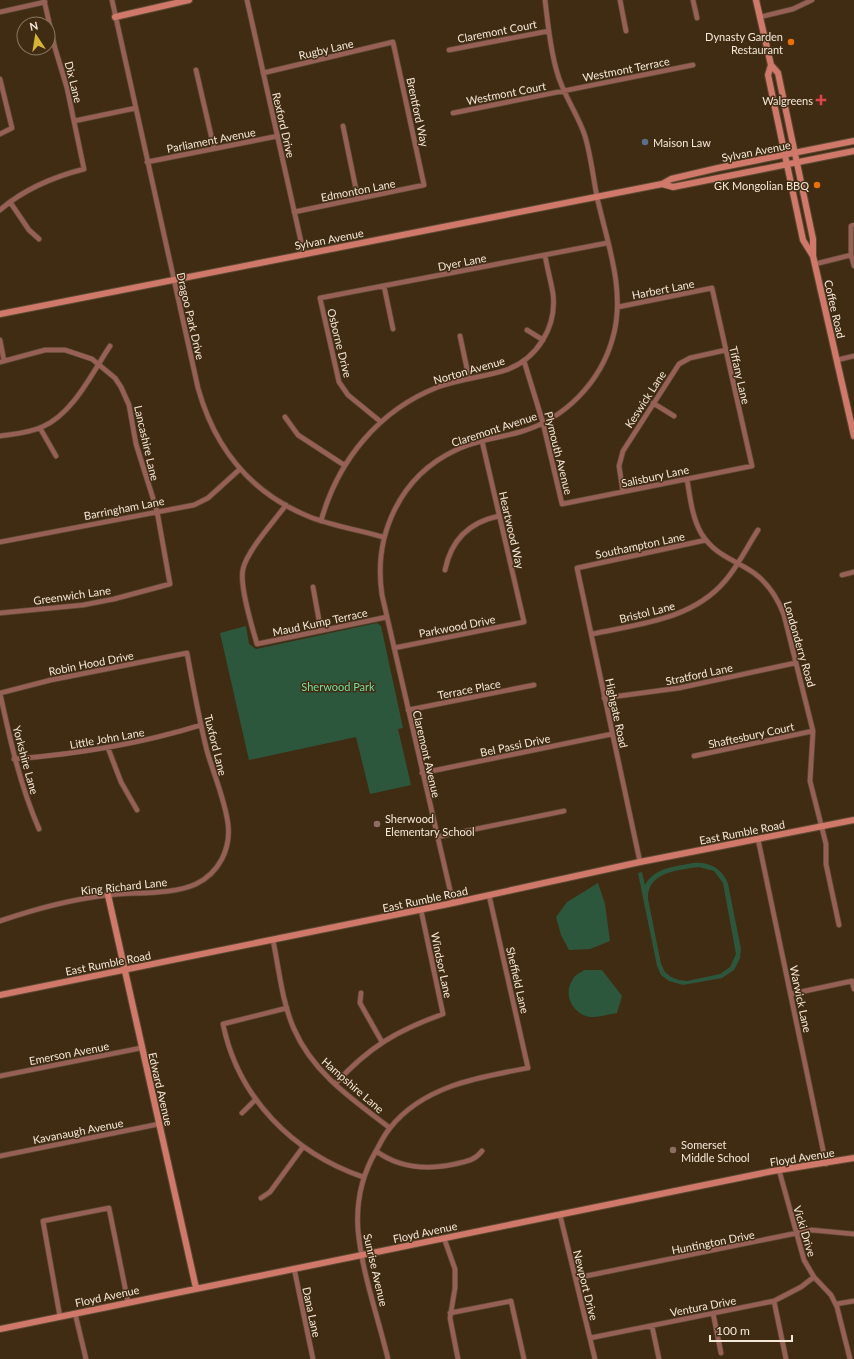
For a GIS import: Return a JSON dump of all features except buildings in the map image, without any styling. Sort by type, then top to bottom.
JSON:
[{"type":"street","name":"Dragoo Park Drive","points":[[112,0],[203,406],[215,434],[240,469],[260,488],[286,505],[321,520],[383,537]]},
{"type":"street","points":[[115,17],[189,0]]},
{"type":"street","name":"Rexford Drive","points":[[247,0],[304,255]]},
{"type":"street","name":"Claremont Avenue","points":[[453,903],[387,617],[380,581],[380,554],[383,537],[392,512],[414,480],[445,456],[457,449],[482,441],[520,432],[543,423],[574,402],[597,374],[608,353],[613,338],[618,307],[616,281],[584,136],[557,73],[545,0]]},
{"type":"street","points":[[620,0],[626,31]]},
{"type":"street","points":[[693,0],[697,18]]},
{"type":"street","name":"Coffee Road","points":[[756,0],[771,65],[778,73],[813,239],[813,256],[854,436]]},
{"type":"street","points":[[760,17],[793,9],[812,0]]},
{"type":"street","points":[[0,12],[45,1]]},
{"type":"street","name":"Dix Lane","points":[[10,202],[44,182],[84,170],[74,121],[45,1]]},
{"type":"street","name":"Claremont Court","points":[[449,50],[549,31]]},
{"type":"street","name":"Rugby Lane","points":[[263,73],[393,42]]},
{"type":"street","name":"Brentford Way","points":[[393,42],[424,186]]},
{"type":"street","name":"Westmont Terrace","points":[[564,90],[692,65]]},
{"type":"street","name":"Coffee Road","points":[[771,65],[768,75],[803,240],[813,256]]},
{"type":"street","points":[[196,70],[214,148]]},
{"type":"street","points":[[0,79],[12,128],[0,134]]},
{"type":"street","name":"Westmont Court","points":[[453,113],[564,90]]},
{"type":"street","points":[[74,121],[136,108]]},
{"type":"street","points":[[343,126],[358,199]]},
{"type":"street","name":"Parliament Avenue","points":[[148,162],[278,136]]},
{"type":"street","name":"Sylvan Avenue","points":[[0,314],[662,184],[671,179],[854,141]]},
{"type":"street","name":"Sylvan Avenue","points":[[662,184],[673,187],[854,151]]},
{"type":"street","name":"Edmonton Lane","points":[[294,212],[424,186]]},
{"type":"street","points":[[0,210],[10,202],[29,230],[39,239]]},
{"type":"street","points":[[854,225],[851,226],[851,255],[854,266]]},
{"type":"street","name":"Dyer Lane","points":[[320,298],[607,243]]},
{"type":"street","name":"Norton Avenue","points":[[321,520],[330,493],[344,465],[361,442],[380,422],[423,394],[438,387],[504,370],[524,361],[543,340],[551,322],[553,305],[545,255]]},
{"type":"street","points":[[815,264],[851,255]]},
{"type":"street","points":[[384,286],[393,328]]},
{"type":"street","name":"Harbert Lane","points":[[618,307],[712,288]]},
{"type":"street","name":"Tiffany Lane","points":[[712,288],[752,466]]},
{"type":"street","name":"Osborne Drive","points":[[320,298],[339,382],[348,395],[380,422]]},
{"type":"street","points":[[527,330],[543,340]]},
{"type":"street","points":[[460,336],[469,378]]},
{"type":"street","points":[[0,340],[2,362]]},
{"type":"street","points":[[0,436],[40,428],[65,412],[110,346]]},
{"type":"street","name":"Lancashire Lane","points":[[2,362],[45,350],[55,349],[75,352],[98,363],[115,378],[126,396],[145,478],[156,511],[170,584]]},
{"type":"street","name":"Keswick Lane","points":[[623,492],[619,472],[620,458],[628,442],[674,369],[684,360],[726,350]]},
{"type":"street","points":[[837,360],[854,356]]},
{"type":"street","name":"Plymouth Avenue","points":[[524,361],[543,423],[562,504]]},
{"type":"street","points":[[653,402],[674,416]]},
{"type":"street","points":[[284,417],[292,428],[306,441],[344,465]]},
{"type":"street","points":[[40,428],[56,456]]},
{"type":"street","name":"Heartwood Way","points":[[482,441],[524,622]]},
{"type":"street","name":"Salisbury Lane","points":[[562,504],[752,466]]},
{"type":"street","name":"Barringham Lane","points":[[0,542],[156,511],[194,505],[202,501],[240,469]]},
{"type":"street","name":"Londonderry Road","points":[[687,479],[694,515],[706,540],[719,553],[763,580],[777,598],[784,615],[813,731],[810,781],[826,844],[826,864],[839,925]]},
{"type":"street","name":"Maud Kump Terrace","points":[[286,505],[247,559],[243,570],[242,583],[257,644],[387,617]]},
{"type":"street","points":[[445,570],[451,551],[465,532],[480,522],[499,516]]},
{"type":"street","name":"Bristol Lane","points":[[592,634],[667,618],[688,610],[700,603],[719,588],[737,564],[758,530]]},
{"type":"street","name":"Southampton Lane","points":[[577,568],[706,540]]},
{"type":"street","name":"Highgate Road","points":[[577,568],[640,862]]},
{"type":"street","points":[[842,575],[854,572]]},
{"type":"street","name":"Greenwich Lane","points":[[0,613],[83,605],[170,584]]},
{"type":"street","points":[[313,587],[321,631]]},
{"type":"street","name":"Parkwood Drive","points":[[394,648],[524,622]]},
{"type":"street","name":"Robin Hood Drive","points":[[0,693],[51,680],[187,653]]},
{"type":"street","name":"Tuxford Lane","points":[[187,653],[201,725],[226,816],[228,841]]},
{"type":"street","name":"Stratford Lane","points":[[604,698],[679,688],[795,663]]},
{"type":"street","name":"Terrace Place","points":[[408,710],[534,685]]},
{"type":"street","name":"Yorkshire Lane","points":[[0,693],[14,759],[23,790],[39,829]]},
{"type":"street","name":"Little John Lane","points":[[14,759],[108,748],[201,725]]},
{"type":"street","name":"Shaftesbury Court","points":[[694,756],[813,731]]},
{"type":"street","name":"Bel Passi Drive","points":[[422,773],[612,734]]},
{"type":"street","points":[[108,748],[121,782],[137,810]]},
{"type":"street","points":[[437,837],[564,811]]},
{"type":"street","name":"East Rumble Road","points":[[0,995],[421,910],[640,862],[854,820]]},
{"type":"street","name":"Warwick Lane","points":[[758,839],[826,1164]]},
{"type":"street","name":"King Richard Lane","points":[[0,921],[60,904],[108,895],[163,890],[194,885],[209,876],[218,865],[224,856],[228,841]]},
{"type":"street","name":"Edward Avenue","points":[[108,895],[123,970],[196,1288]]},
{"type":"street","name":"Sheffield Lane","points":[[490,895],[528,1068]]},
{"type":"street","name":"Windsor Lane","points":[[335,1084],[348,1069],[382,1042],[412,1025],[443,1014],[421,910]]},
{"type":"street","name":"Hampshire Lane","points":[[273,940],[287,1008],[293,1028],[309,1056],[324,1074],[335,1084],[390,1128]]},
{"type":"street","points":[[791,994],[852,981],[854,988]]},
{"type":"street","points":[[361,993],[360,1003],[382,1042]]},
{"type":"street","points":[[287,1008],[223,1024],[237,1067],[256,1099],[278,1125],[303,1147],[333,1165],[363,1177]]},
{"type":"street","name":"Emerson Avenue","points":[[0,1076],[141,1048]]},
{"type":"street","name":"Sunrise Avenue","points":[[388,1359],[362,1255],[358,1216],[363,1177],[390,1128],[416,1105],[443,1089],[497,1074],[528,1068]]},
{"type":"street","points":[[242,1113],[256,1099]]},
{"type":"street","name":"Kavanaugh Avenue","points":[[0,1156],[159,1124]]},
{"type":"street","points":[[262,1198],[270,1192],[303,1147]]},
{"type":"street","points":[[376,1151],[382,1156],[402,1163],[431,1168],[476,1159],[482,1152]]},
{"type":"street","name":"Floyd Avenue","points":[[0,1328],[779,1170],[826,1164],[854,1158]]},
{"type":"street","name":"Vicki Drive","points":[[779,1170],[804,1260],[814,1277],[825,1288],[836,1304],[850,1359]]},
{"type":"street","points":[[60,1317],[43,1221],[109,1208],[128,1302]]},
{"type":"street","name":"Newport Drive","points":[[560,1215],[594,1359]]},
{"type":"street","name":"Huntington Drive","points":[[576,1278],[820,1230],[854,1234]]},
{"type":"street","points":[[444,1238],[455,1269],[456,1278],[450,1313],[451,1327],[458,1359]]},
{"type":"street","name":"Dana Lane","points":[[294,1268],[313,1359]]},
{"type":"street","name":"Ventura Drive","points":[[590,1338],[774,1301],[796,1290],[814,1277]]},
{"type":"street","points":[[836,1304],[854,1300]]},
{"type":"street","points":[[450,1313],[511,1301],[524,1359]]},
{"type":"street","points":[[774,1301],[786,1359]]},
{"type":"street","points":[[74,1313],[86,1359]]},
{"type":"street","points":[[713,1313],[722,1353]]},
{"type":"street","points":[[652,1326],[659,1359]]},
{"type":"green space","name":"Sherwood Park","points":[[377,623],[381,626],[403,728],[398,729],[411,785],[370,794],[356,737],[249,760],[220,633],[246,626],[249,644],[256,649]]},
{"type":"green space","points":[[693,863],[705,863],[715,867],[726,879],[741,949],[740,958],[734,970],[722,978],[683,985],[669,981],[661,975],[657,966],[638,873],[642,872],[645,885],[649,879],[660,871]],"holes":[[[699,867],[714,871],[723,883],[736,954],[730,967],[720,974],[687,981],[679,980],[671,977],[665,972],[661,964],[648,899],[649,890],[658,878],[673,871]]]},
{"type":"green space","points":[[598,883],[605,904],[610,941],[590,949],[569,950],[561,935],[556,917],[567,902]]},
{"type":"green space","points":[[585,970],[602,970],[622,996],[617,1013],[589,1017],[581,1014],[573,1006],[569,996],[570,984],[575,976]]},
{"type":"place","name":"Dynasty Garden Restaurant","points":[[791,42]]},
{"type":"place","name":"Walgreens","points":[[821,100]]},
{"type":"place","name":"Maison Law","points":[[645,142]]},
{"type":"place","name":"GK Mongolian BBQ","points":[[817,185]]},
{"type":"place","name":"Sherwood Elementary School","points":[[377,824]]},
{"type":"place","name":"Somerset Middle School","points":[[673,1150]]}]
